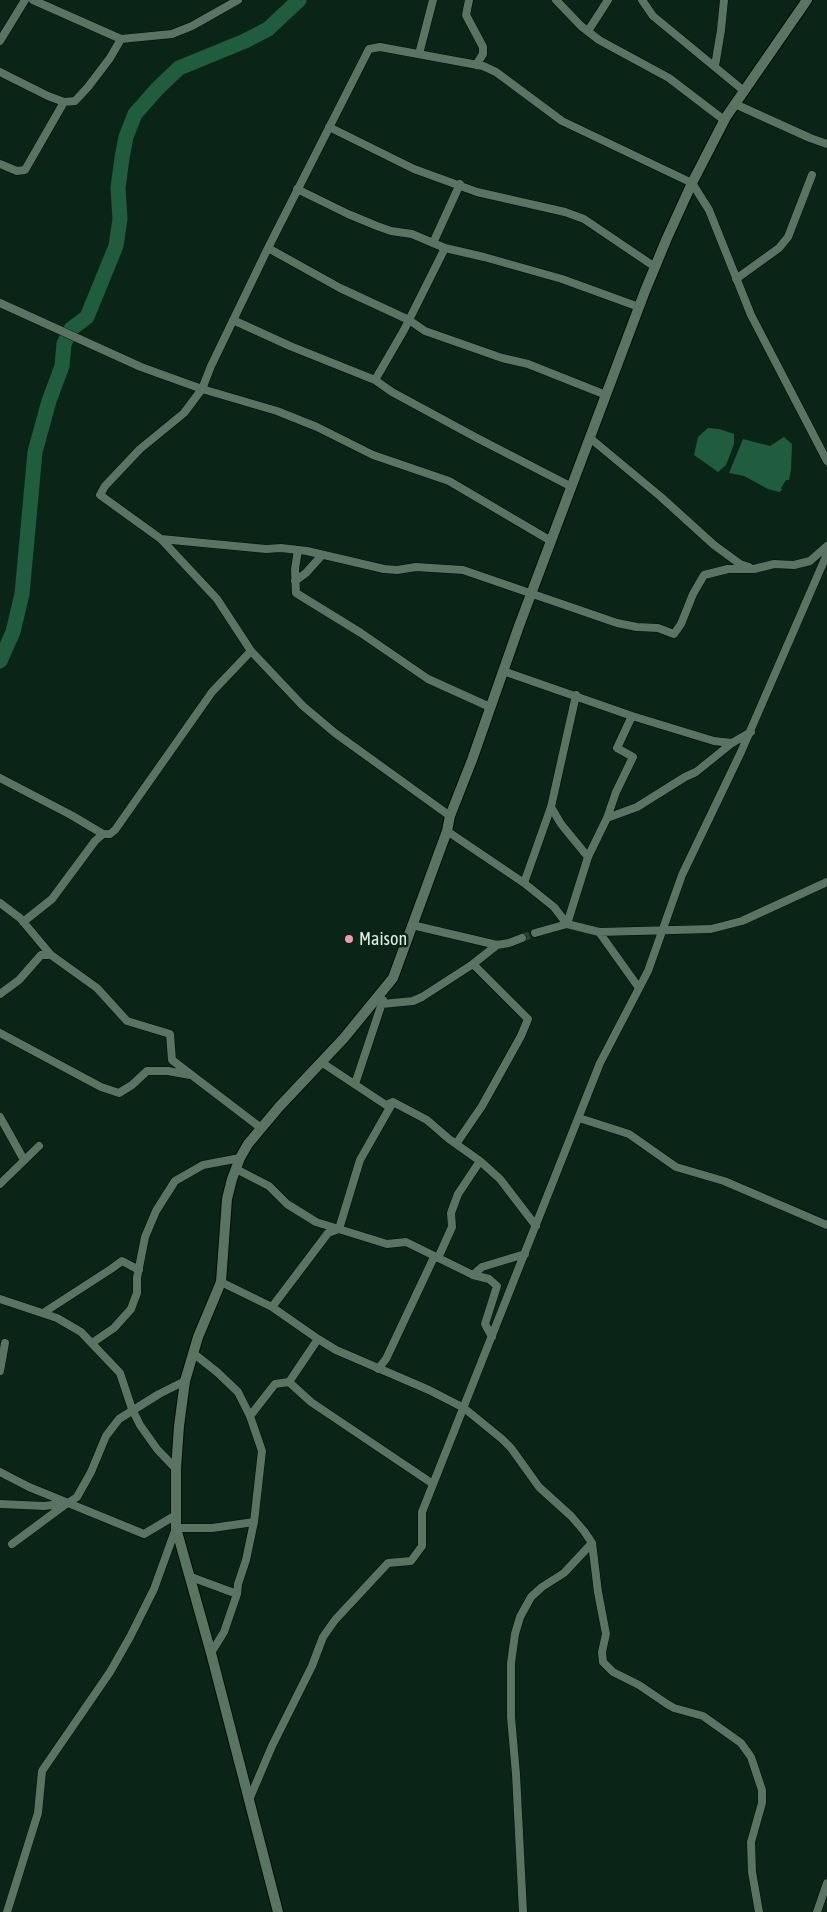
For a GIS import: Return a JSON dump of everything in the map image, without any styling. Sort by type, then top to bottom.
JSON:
[{"type":"street","points":[[0,41],[24,0]]},
{"type":"street","points":[[32,0],[121,39],[172,34],[192,26],[238,0]]},
{"type":"street","points":[[419,54],[434,0]]},
{"type":"street","points":[[469,0],[466,15],[483,48],[483,54],[476,65]]},
{"type":"street","points":[[556,0],[599,40],[669,78],[724,120]]},
{"type":"street","points":[[588,31],[608,0]]},
{"type":"street","points":[[642,0],[653,16],[744,91]]},
{"type":"street","points":[[715,66],[724,0]]},
{"type":"street","points":[[278,1912],[191,1577],[176,1528],[176,1470],[185,1382],[193,1354],[220,1282],[227,1199],[244,1150],[261,1128],[388,986],[393,978],[531,594],[655,267],[692,183],[724,120],[807,0]]},
{"type":"street","points":[[0,72],[64,102],[75,101],[110,58],[121,39]]},
{"type":"street","points":[[450,816],[316,717],[304,706],[251,651],[216,599],[161,539],[100,495],[105,486],[140,449],[184,413],[202,389],[211,366],[268,248],[369,49],[380,46],[476,65],[496,72],[562,121],[692,183],[709,210],[751,316],[827,462]]},
{"type":"street","points":[[0,164],[17,171],[24,170],[64,102]]},
{"type":"street","points":[[735,104],[827,144]]},
{"type":"street","points":[[329,127],[414,168],[477,192],[565,212],[584,219],[655,267]]},
{"type":"street","points":[[736,279],[779,248],[788,237],[812,175]]},
{"type":"street","points":[[433,243],[460,184]]},
{"type":"street","points":[[297,189],[348,214],[391,231],[412,234],[445,248],[562,279],[639,307]]},
{"type":"street","points":[[268,248],[340,288],[409,320],[426,331],[502,358],[549,371],[606,395]]},
{"type":"street","points":[[375,380],[409,320],[445,248]]},
{"type":"street","points":[[0,303],[141,367],[202,389],[277,411],[317,427],[373,455],[449,481],[551,541]]},
{"type":"street","points":[[233,320],[290,346],[375,380],[392,392],[572,487]]},
{"type":"street","points":[[590,438],[661,497],[714,545],[740,564],[754,569]]},
{"type":"street","points":[[161,539],[266,549],[298,550],[384,570],[416,567],[463,570],[617,623],[637,627],[658,628],[674,634],[681,624],[693,594],[704,575],[728,569],[754,569],[774,564],[794,565],[810,561],[827,546]]},
{"type":"street","points":[[298,550],[294,569],[296,593],[361,633],[428,679],[490,707]]},
{"type":"street","points":[[249,1800],[272,1746],[324,1638],[335,1620],[388,1564],[411,1561],[422,1546],[422,1512],[600,1064],[648,971],[682,875],[751,732],[827,554]]},
{"type":"street","points":[[295,581],[322,555]]},
{"type":"street","points":[[0,778],[72,815],[103,834],[110,834],[116,830],[212,692],[251,651]]},
{"type":"street","points":[[503,671],[632,716],[714,741],[732,743]]},
{"type":"street","points":[[524,883],[551,807],[576,695]]},
{"type":"street","points":[[567,924],[588,857],[633,757],[617,748],[632,716]]},
{"type":"street","points":[[607,818],[637,807],[696,772],[732,743],[751,732]]},
{"type":"street","points":[[551,807],[561,824],[588,857]]},
{"type":"street","points":[[447,831],[524,883],[554,907],[567,924]]},
{"type":"street","points":[[23,922],[52,899],[95,841],[103,834]]},
{"type":"street","points":[[535,933],[567,924],[600,932],[711,929],[742,921],[827,882]]},
{"type":"street","points":[[0,903],[23,922],[51,956],[97,988],[127,1021],[170,1034],[172,1060],[261,1128]]},
{"type":"street","points":[[412,925],[497,945],[522,938]]},
{"type":"street","points":[[600,932],[639,988]]},
{"type":"street","points":[[382,1004],[413,1001],[422,997],[473,964],[497,945]]},
{"type":"street","points":[[0,994],[19,980],[41,955],[51,956]]},
{"type":"street","points":[[456,1144],[482,1106],[528,1022],[526,1017],[473,964]]},
{"type":"street","points":[[355,1084],[388,986]]},
{"type":"street","points":[[0,1033],[101,1088],[119,1093],[132,1085],[147,1071],[168,1071],[192,1076]]},
{"type":"street","points":[[321,1062],[386,1105],[393,1102]]},
{"type":"street","points":[[393,1102],[427,1120],[456,1144],[480,1160],[500,1179],[536,1226]]},
{"type":"street","points":[[339,1229],[360,1160],[393,1102]]},
{"type":"street","points":[[0,1117],[24,1160]]},
{"type":"street","points":[[579,1118],[629,1134],[676,1167],[724,1181],[827,1225]]},
{"type":"street","points":[[0,1184],[39,1146]]},
{"type":"street","points":[[92,1343],[114,1328],[131,1309],[137,1293],[145,1237],[156,1211],[175,1181],[203,1165],[240,1158]]},
{"type":"street","points":[[378,1369],[386,1359],[452,1227],[451,1213],[458,1194],[480,1160]]},
{"type":"street","points":[[236,1169],[269,1186],[287,1204],[316,1222],[387,1244],[406,1242],[473,1275],[490,1279],[497,1286],[486,1324],[492,1337]]},
{"type":"street","points":[[272,1307],[328,1233],[339,1229]]},
{"type":"street","points":[[473,1275],[482,1267],[525,1254]]},
{"type":"street","points":[[43,1313],[112,1269],[122,1260],[139,1270]]},
{"type":"street","points":[[220,1282],[272,1307],[338,1351],[429,1390],[464,1408],[511,1448],[539,1487],[571,1516],[592,1543],[598,1592],[606,1634],[602,1652],[603,1662],[613,1672],[639,1685],[674,1708],[703,1716],[741,1744],[751,1757],[762,1790],[762,1802],[751,1842],[752,1872],[759,1912]]},
{"type":"street","points":[[0,1299],[56,1318],[81,1332],[120,1373],[132,1409],[145,1433],[176,1470]]},
{"type":"street","points":[[250,1416],[275,1384],[289,1382],[318,1339]]},
{"type":"street","points":[[0,1371],[5,1343]]},
{"type":"street","points":[[193,1354],[238,1392],[250,1416],[253,1430],[262,1450],[254,1522],[246,1560],[224,1632],[211,1653]]},
{"type":"street","points":[[12,1544],[76,1498],[91,1472],[106,1436],[119,1419],[132,1409],[185,1382]]},
{"type":"street","points":[[289,1382],[312,1402],[433,1484]]},
{"type":"street","points":[[0,1472],[68,1503],[144,1534],[176,1515]]},
{"type":"street","points":[[0,1504],[44,1506],[68,1503]]},
{"type":"street","points":[[176,1528],[212,1528],[254,1522]]},
{"type":"street","points":[[7,1912],[38,1813],[42,1771],[110,1672],[130,1637],[154,1589],[176,1528]]},
{"type":"street","points":[[523,1912],[511,1717],[511,1663],[516,1634],[520,1617],[531,1597],[542,1587],[564,1573],[592,1543]]},
{"type":"street","points":[[191,1577],[237,1594]]},
{"type":"street","points":[[817,1912],[827,1883]]},
{"type":"shaded area","points":[[708,428],[734,434],[734,444],[726,465],[718,472],[694,455],[698,437]]},
{"type":"shaded area","points":[[784,437],[792,444],[791,470],[789,480],[786,480],[781,488],[782,490],[779,492],[768,489],[744,476],[729,473],[743,439],[770,446]]},
{"type":"waterway","points":[[0,661],[13,632],[22,594],[35,452],[49,401],[62,366],[64,344],[71,329],[87,317],[116,246],[120,219],[118,188],[122,158],[126,137],[135,114],[179,68],[245,41],[268,29],[299,0]]},
{"type":"tunnel","points":[[522,938],[535,933]]},
{"type":"place","name":"Maison","points":[[349,939]]}]
